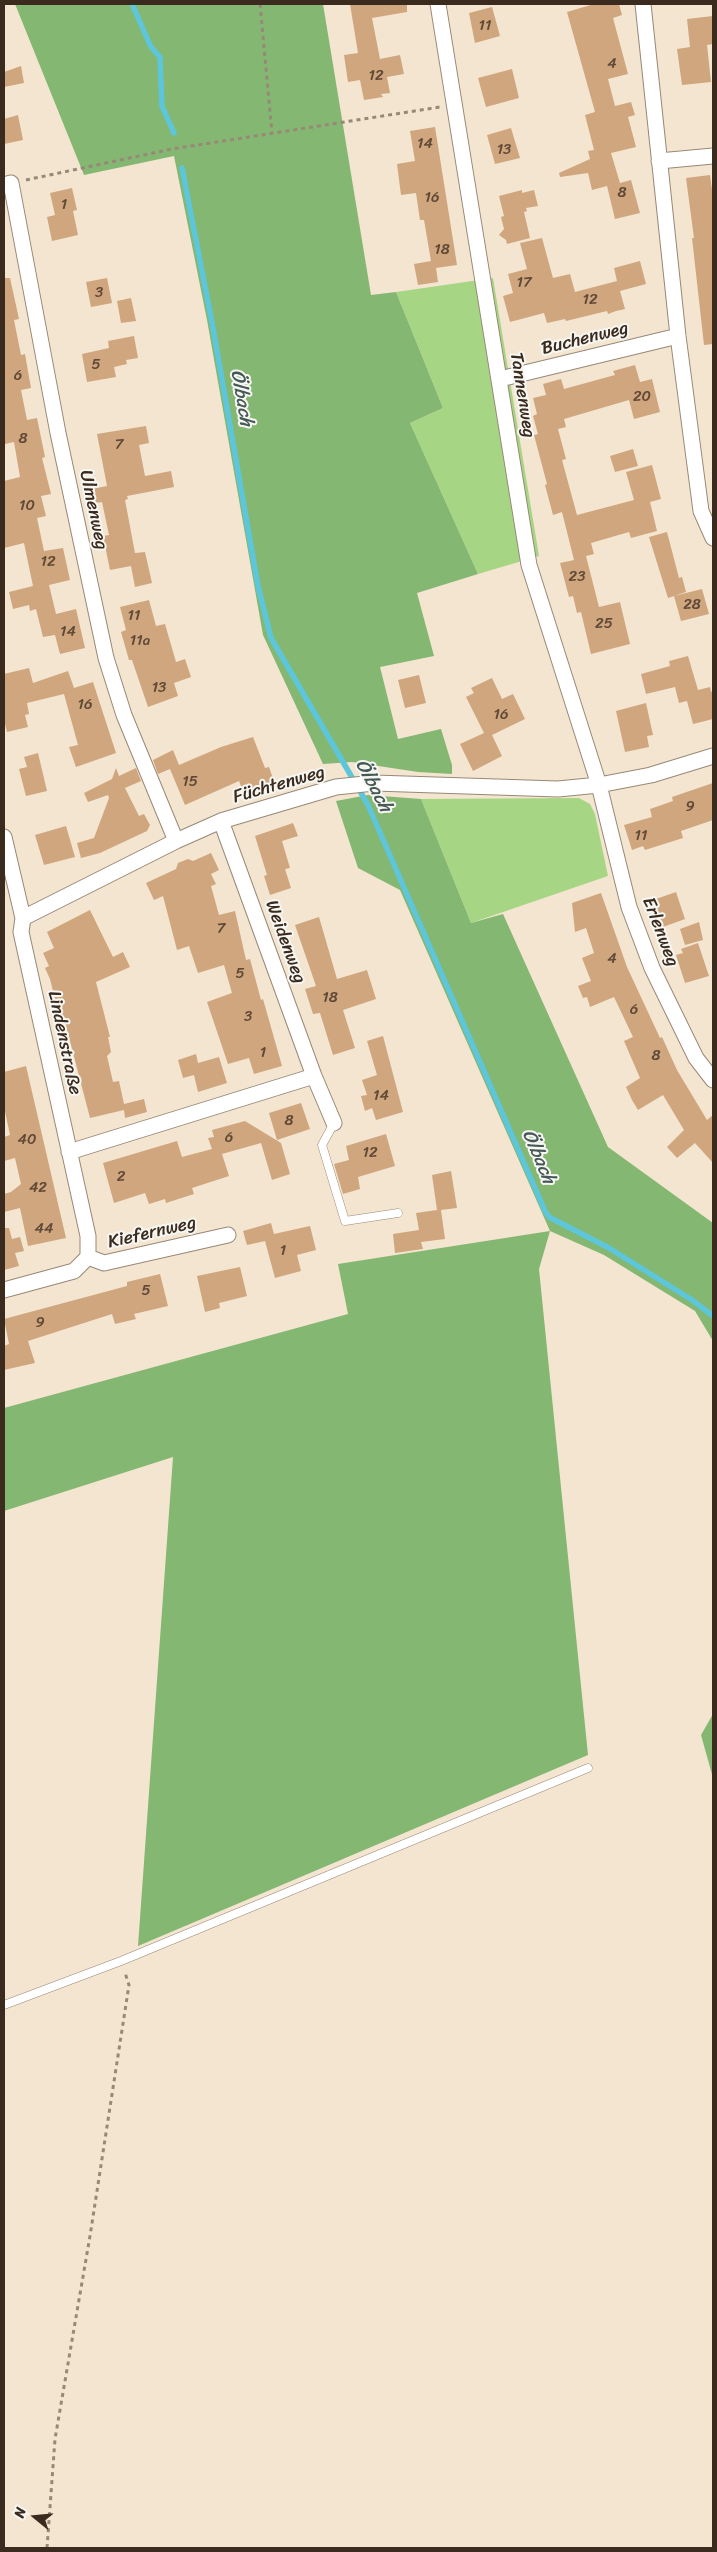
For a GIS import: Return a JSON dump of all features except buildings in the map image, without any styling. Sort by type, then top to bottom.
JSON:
[{"type":"street","name":"Tannenweg","points":[[438,4],[456,104],[529,565],[599,785]]},
{"type":"street","points":[[643,4],[678,336],[701,511],[713,538]]},
{"type":"street","points":[[659,161],[713,156]]},
{"type":"street","name":"Ulmenweg","points":[[7,184],[106,658],[124,715],[176,841]]},
{"type":"street","name":"Buchenweg","points":[[500,380],[678,336]]},
{"type":"street","name":"Füchtenweg","points":[[23,918],[176,841],[221,821],[336,787],[374,783],[558,789],[599,785],[651,775],[713,756]]},
{"type":"street","name":"Erlenweg","points":[[599,785],[629,907],[652,968],[696,1058],[713,1080]]},
{"type":"street","name":"Weidenweg","points":[[221,821],[314,1076],[334,1124]]},
{"type":"street","name":"Lindenstraße","points":[[4,837],[23,918],[21,932],[88,1236],[88,1258]]},
{"type":"street","points":[[69,1152],[314,1076]]},
{"type":"street","name":"Kiefernweg","points":[[4,1290],[74,1271],[88,1258],[104,1263],[228,1236]]},
{"type":"lane","points":[[334,1124],[322,1145],[345,1220],[398,1213]]},
{"type":"lane","points":[[4,2005],[121,1960],[588,1768]]},
{"type":"path","points":[[260,4],[272,133]]},
{"type":"path","points":[[7,184],[172,149],[456,104]]},
{"type":"path","points":[[46,2548],[55,2440],[90,2236],[128,1985],[121,1960]]},
{"type":"green space","points":[[15,4],[323,4],[371,295],[396,292],[443,408],[410,423],[478,574],[417,593],[434,656],[380,667],[398,739],[441,729],[452,765],[452,774],[418,772],[352,762],[323,764],[263,635],[207,320],[174,156],[84,175]]},
{"type":"green space","points":[[493,278],[539,556],[478,574],[410,423],[443,408],[396,292]]},
{"type":"green space","points":[[368,795],[421,799],[471,923],[503,914],[608,1147],[713,1223],[713,1341],[695,1311],[604,1255],[550,1231],[400,890],[358,868],[336,801]]},
{"type":"green space","points":[[579,798],[590,804],[595,814],[608,876],[471,923],[421,799]]},
{"type":"green space","points":[[550,1231],[539,1269],[588,1755],[138,1946],[173,1457],[4,1511],[4,1408],[348,1314],[338,1264]]},
{"type":"green space","points":[[713,1714],[713,1778],[701,1735]]},
{"type":"waterway","name":"Ölbach","points":[[132,4],[151,47],[160,57],[162,106],[174,133]]},
{"type":"waterway","name":"Ölbach","points":[[182,168],[213,328],[258,586],[271,638],[368,805],[545,1211],[549,1217],[609,1248],[692,1300],[713,1316]]}]
